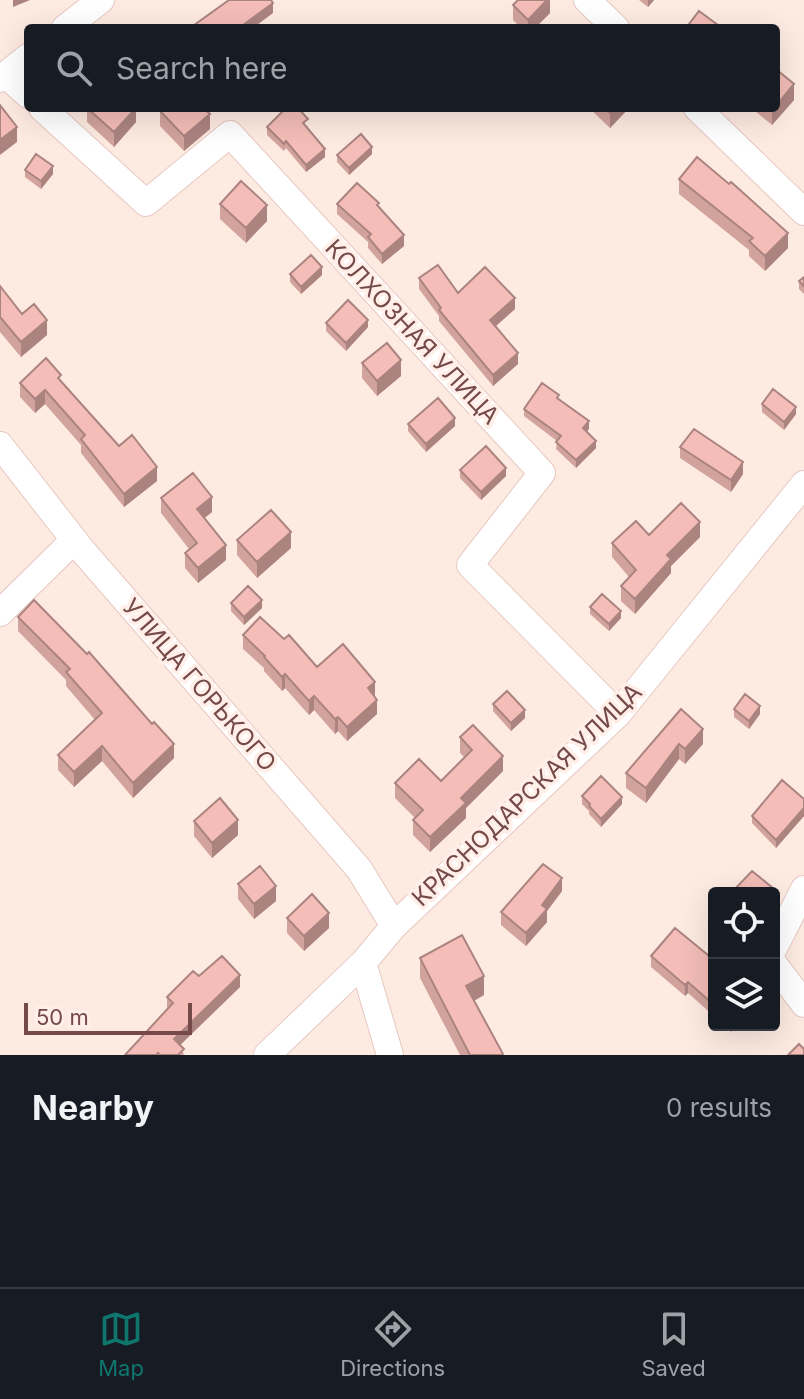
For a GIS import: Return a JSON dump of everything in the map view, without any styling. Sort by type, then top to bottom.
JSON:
[{"type":"street","points":[[70,24],[101,0]]},
{"type":"street","points":[[587,0],[612,24]]},
{"type":"street","points":[[24,60],[3,77],[24,92]]},
{"type":"street","name":"КОЛХОЗНАЯ УЛИЦА","points":[[46,112],[146,203],[230,134],[542,473],[470,565],[618,714]]},
{"type":"street","points":[[701,112],[804,212]]},
{"type":"street","name":"УЛИЦА ГОРЬКОГО","points":[[0,445],[74,540],[359,869],[394,926]]},
{"type":"street","name":"КРАСНОДАРСКАЯ УЛИЦА","points":[[267,1055],[363,963],[394,926],[618,714],[804,484]]},
{"type":"street","points":[[0,613],[74,540]]},
{"type":"street","points":[[780,936],[804,889]]},
{"type":"street","points":[[363,963],[390,1055]]},
{"type":"street","points":[[780,972],[804,1004]]},
{"type":"building","points":[[229,0],[271,0],[273,3],[244,24],[196,24]]},
{"type":"building","points":[[518,0],[547,0],[528,20],[513,5]]},
{"type":"building","points":[[699,11],[717,24],[689,24]]},
{"type":"building","points":[[780,72],[794,84],[780,101]]},
{"type":"building","points":[[0,105],[17,127],[0,140]]},
{"type":"building","points":[[92,112],[132,112],[114,132]]},
{"type":"building","points":[[161,112],[210,114],[184,136]]},
{"type":"building","points":[[282,112],[302,112],[308,119],[303,123],[325,149],[306,165],[286,141],[284,144],[267,127]]},
{"type":"building","points":[[361,134],[372,147],[349,168],[337,155]]},
{"type":"building","points":[[36,154],[53,166],[41,181],[25,170]]},
{"type":"building","points":[[697,157],[729,184],[731,182],[788,233],[765,256],[749,241],[753,238],[679,179]]},
{"type":"building","points":[[241,181],[267,205],[246,228],[220,204]]},
{"type":"building","points":[[357,183],[379,203],[377,205],[404,235],[382,254],[368,237],[371,234],[337,204]]},
{"type":"building","points":[[311,255],[322,267],[301,287],[290,274]]},
{"type":"building","points":[[438,265],[458,293],[485,267],[515,298],[490,320],[518,353],[493,375],[439,310],[441,308],[419,278]]},
{"type":"building","points":[[0,286],[22,314],[34,304],[47,320],[21,342],[0,317]]},
{"type":"building","points":[[348,300],[368,320],[346,343],[326,323]]},
{"type":"building","points":[[387,343],[401,360],[377,381],[362,363]]},
{"type":"building","points":[[46,358],[61,375],[58,378],[119,446],[132,435],[157,467],[124,494],[81,439],[85,435],[45,390],[35,399],[20,383]]},
{"type":"building","points":[[542,383],[589,421],[583,428],[596,441],[576,460],[556,442],[561,436],[524,409]]},
{"type":"building","points":[[773,389],[796,407],[784,422],[762,404]]},
{"type":"building","points":[[438,398],[455,418],[426,444],[408,424]]},
{"type":"building","points":[[694,429],[743,462],[731,480],[680,447]]},
{"type":"building","points":[[486,446],[506,468],[481,492],[460,470]]},
{"type":"building","points":[[193,473],[212,497],[197,509],[226,545],[198,568],[185,553],[197,543],[161,498]]},
{"type":"building","points":[[681,503],[700,522],[667,555],[671,559],[635,599],[621,586],[636,570],[612,543],[636,521],[649,535]]},
{"type":"building","points":[[271,510],[291,532],[257,562],[237,540]]},
{"type":"building","points":[[248,586],[262,600],[244,617],[231,603]]},
{"type":"building","points":[[602,594],[621,611],[609,624],[590,607]]},
{"type":"building","points":[[34,600],[87,654],[89,652],[152,724],[154,722],[174,744],[133,783],[102,746],[74,772],[58,755],[102,713],[66,672],[70,669],[18,617]]},
{"type":"building","points":[[260,617],[284,639],[289,635],[317,667],[343,644],[375,682],[368,688],[377,700],[347,727],[314,696],[309,701],[243,635]]},
{"type":"building","points":[[507,691],[525,710],[511,723],[493,704]]},
{"type":"building","points":[[745,694],[760,706],[749,721],[734,709]]},
{"type":"building","points":[[681,709],[703,729],[685,749],[679,744],[646,788],[626,773]]},
{"type":"building","points":[[473,725],[503,756],[461,798],[466,803],[430,837],[413,820],[423,810],[395,783],[419,759],[441,781],[472,750],[460,737]]},
{"type":"building","points":[[601,776],[622,797],[601,819],[582,796]]},
{"type":"building","points":[[782,780],[804,799],[804,808],[776,840],[752,816]]},
{"type":"building","points":[[220,798],[238,820],[212,843],[194,821]]},
{"type":"building","points":[[543,864],[562,878],[542,905],[547,909],[526,933],[501,912]]},
{"type":"building","points":[[260,866],[276,886],[254,904],[238,884]]},
{"type":"building","points":[[752,871],[772,887],[737,887]]},
{"type":"building","points":[[312,894],[329,913],[304,936],[287,918]]},
{"type":"building","points":[[675,928],[708,955],[708,1000],[688,982],[685,985],[651,956]]},
{"type":"building","points":[[462,935],[484,976],[466,986],[501,1055],[470,1055],[420,958]]},
{"type":"building","points":[[222,956],[240,975],[174,1039],[184,1049],[178,1055],[125,1055],[173,1003],[167,997],[193,971],[199,976]]},
{"type":"building","points":[[799,1044],[804,1049],[804,1055],[788,1055]]}]
